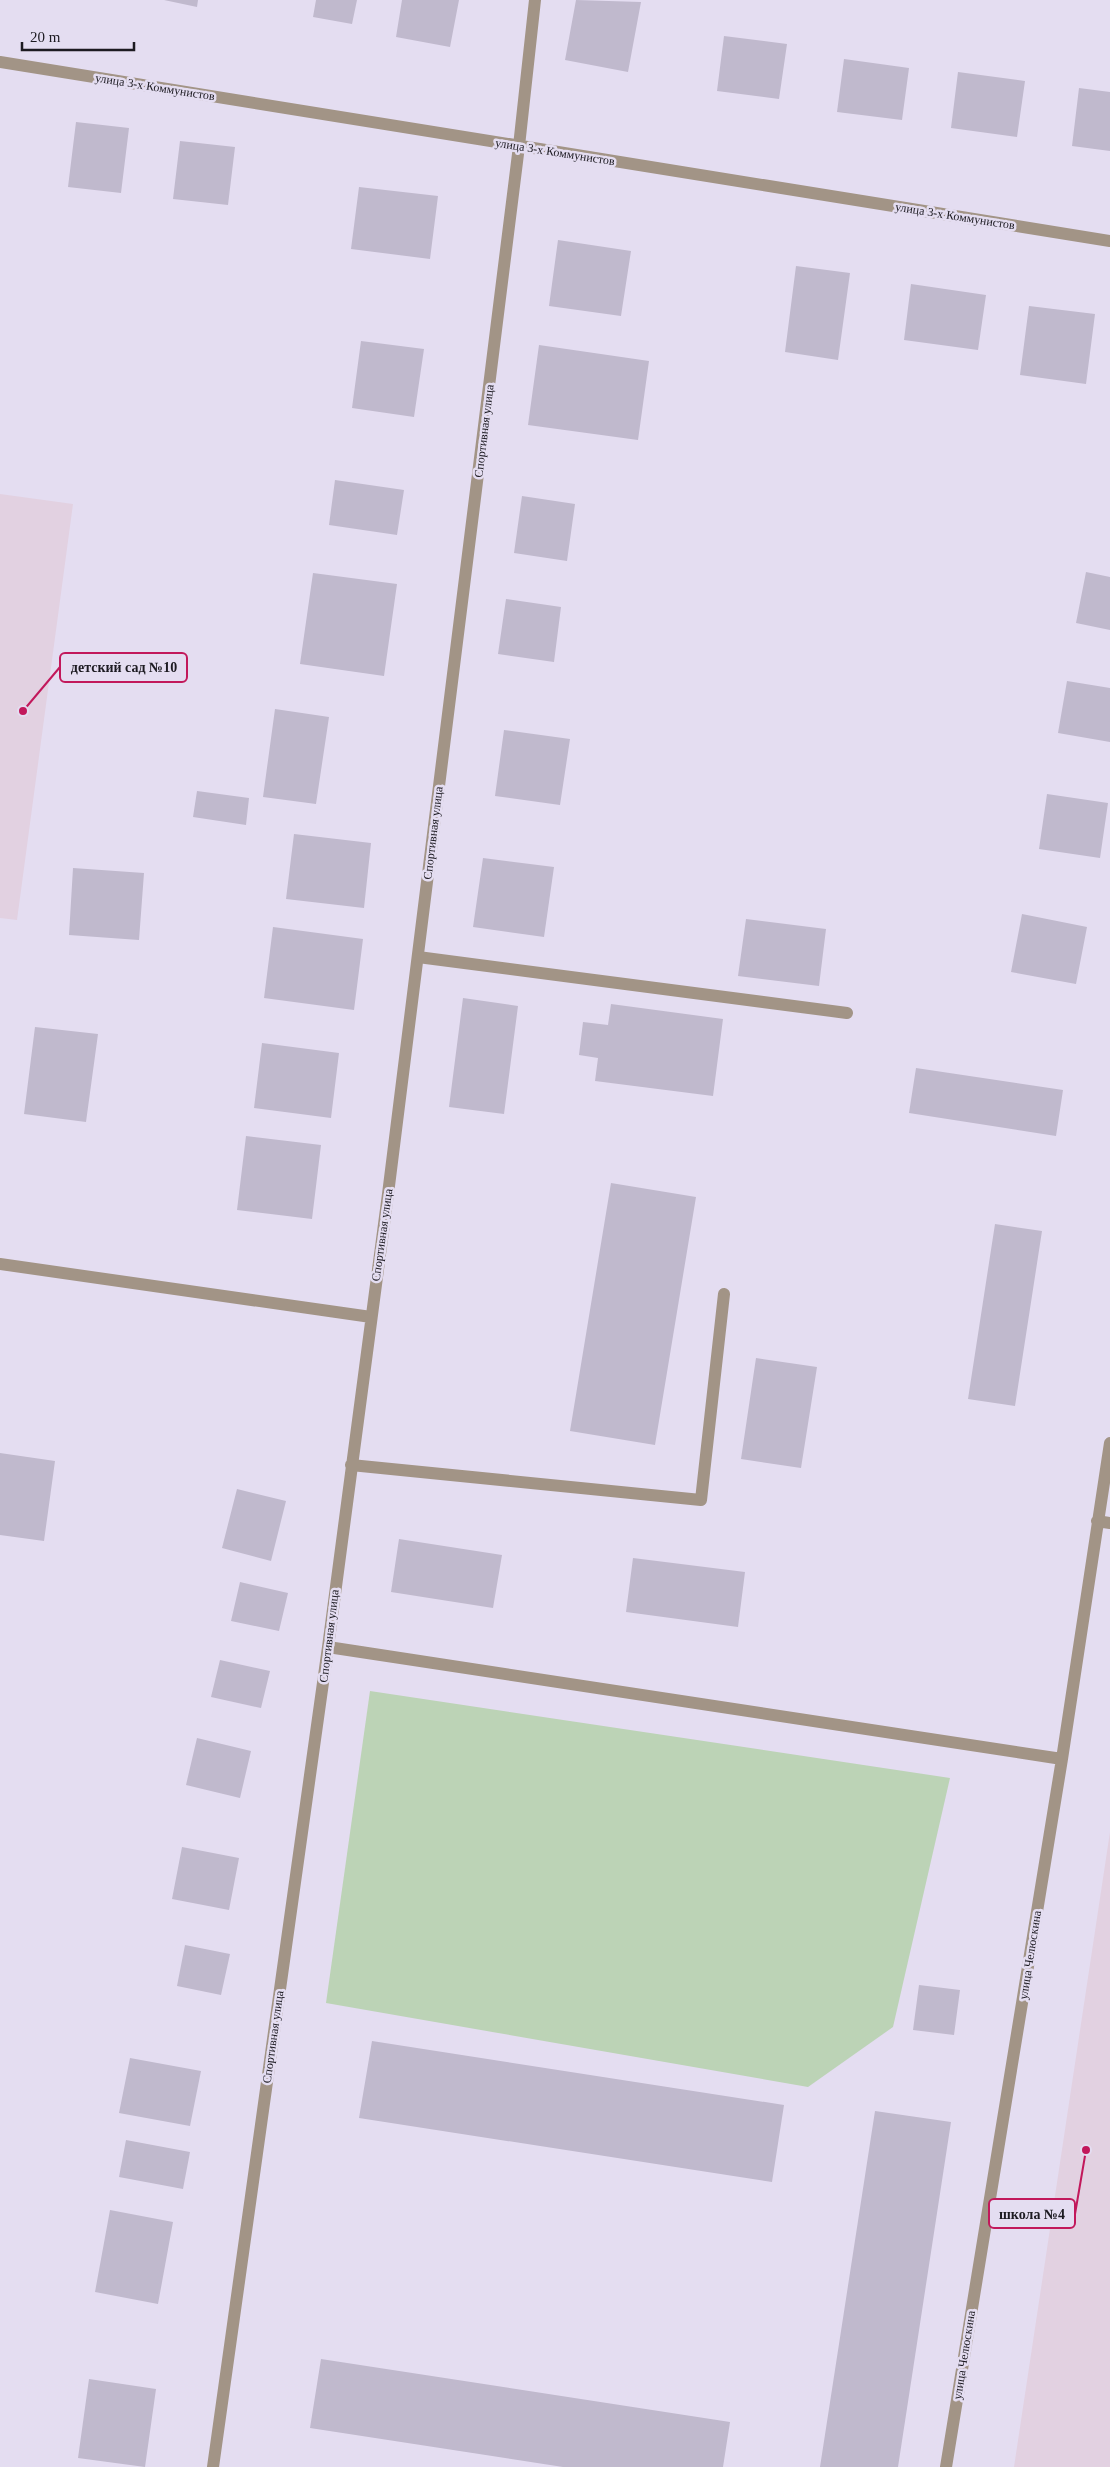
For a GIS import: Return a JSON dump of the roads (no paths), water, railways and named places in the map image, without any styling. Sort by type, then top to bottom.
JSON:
[{"type":"street","name":"Спортивная улица","points":[[213,2467],[328,1646],[418,957],[519,146],[535,0]]},
{"type":"street","name":"улица 3-х Коммунистов","points":[[0,62],[1110,241]]},
{"type":"street","points":[[418,957],[847,1013]]},
{"type":"street","points":[[0,1264],[371,1317]]},
{"type":"street","points":[[351,1465],[701,1500],[724,1294]]},
{"type":"street","name":"улица Челюскина","points":[[946,2467],[1062,1759],[1096,1521],[1110,1443]]},
{"type":"street","points":[[1096,1521],[1110,1523]]},
{"type":"street","points":[[328,1646],[1062,1759]]},
{"type":"place","name":"детский сад №10","points":[[23,711]]},
{"type":"place","name":"школа №4","points":[[1086,2150]]}]
